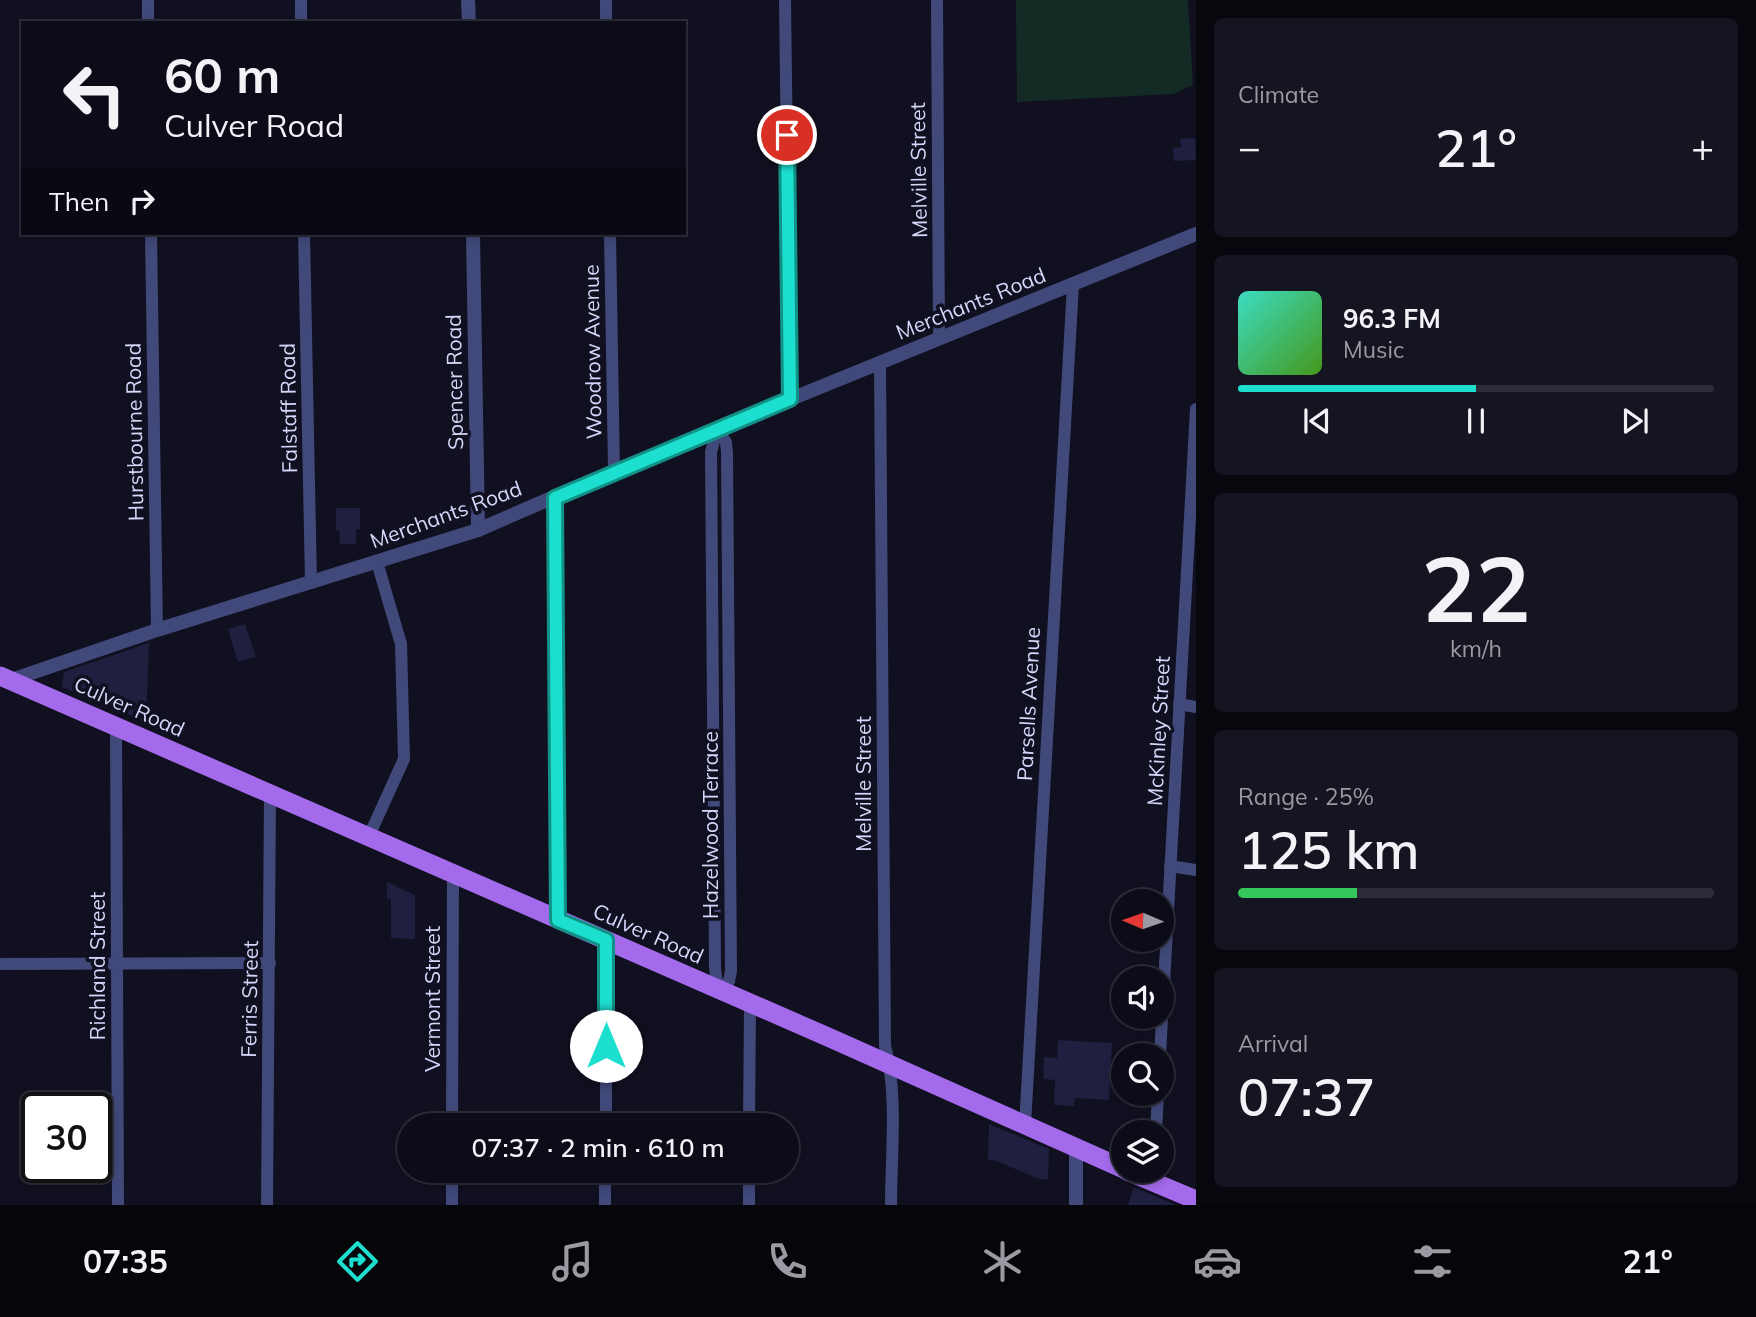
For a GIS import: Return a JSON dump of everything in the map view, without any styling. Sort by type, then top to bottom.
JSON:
[{"type":"main road","name":"Culver Road","points":[[5,678],[1111,1163]]},
{"type":"main road","name":"Culver Road","points":[[1165,1183],[1196,1200]]},
{"type":"street","points":[[148,0],[148,21]]},
{"type":"street","points":[[301,0],[301,21]]},
{"type":"street","points":[[468,0],[469,21]]},
{"type":"street","points":[[606,0],[606,21]]},
{"type":"street","points":[[785,0],[790,399]]},
{"type":"street","name":"Melville Street","points":[[937,0],[939,339]]},
{"type":"street","name":"Merchants Road","points":[[5,678],[478,530],[614,471],[1196,234]]},
{"type":"street","name":"Hurstbourne Road","points":[[151,235],[157,630]]},
{"type":"street","name":"Falstaff Road","points":[[304,235],[311,583]]},
{"type":"street","name":"Spencer Road","points":[[473,235],[478,530]]},
{"type":"street","name":"Woodrow Avenue","points":[[610,235],[614,471]]},
{"type":"street","name":"Parsells Avenue","points":[[1025,1125],[1073,285]]},
{"type":"street","name":"Melville Street","points":[[880,363],[885,1046],[890,1065],[891,1205]]},
{"type":"street","name":"McKinley Street","points":[[1161,1043],[1192,545],[1196,409]]},
{"type":"street","name":"Hazelwood Terrace","points":[[717,430],[726,442],[727,480],[731,971],[729,981],[722,992]]},
{"type":"street","points":[[555,498],[558,920]]},
{"type":"street","points":[[369,836],[404,759],[401,644],[377,562]]},
{"type":"street","points":[[1180,704],[1196,707]]},
{"type":"street","name":"Richland Street","points":[[116,726],[118,1205]]},
{"type":"street","name":"Ferris Street","points":[[267,1205],[270,793]]},
{"type":"street","points":[[1170,866],[1196,870]]},
{"type":"street","name":"Vermont Street","points":[[452,1113],[453,873]]},
{"type":"street","points":[[606,940],[606,1113]]},
{"type":"street","points":[[0,964],[270,963]]},
{"type":"street","points":[[749,1113],[750,1004]]},
{"type":"street","points":[[1076,1147],[1076,1205]]},
{"type":"street","points":[[452,1183],[452,1205]]},
{"type":"street","points":[[605,1205],[606,1183]]},
{"type":"street","points":[[749,1183],[749,1205]]},
{"type":"green space","points":[[1016,0],[1188,0],[1193,85],[1173,94],[1017,102]]},
{"type":"building","points":[[1195,138],[1196,160],[1174,161],[1173,148],[1181,147],[1180,139]]},
{"type":"building","points":[[336,508],[360,508],[360,529],[356,529],[356,544],[340,544],[339,530],[336,530]]},
{"type":"building","points":[[245,624],[256,657],[238,662],[228,629]]},
{"type":"building","points":[[149,643],[146,722],[62,687],[64,672]]},
{"type":"building","points":[[387,882],[415,895],[415,939],[391,938],[391,899],[387,899]]},
{"type":"building","points":[[1058,1040],[1112,1043],[1109,1100],[1075,1098],[1074,1106],[1054,1105],[1055,1080],[1043,1079],[1044,1057],[1057,1058]]},
{"type":"building","points":[[989,1124],[1049,1149],[1048,1179],[1039,1179],[988,1160]]},
{"type":"building","points":[[1134,1187],[1143,1191],[1176,1205],[1128,1205]]},
{"type":"route","points":[[606,1046],[606,940],[558,920],[555,498],[790,399],[787,135]]}]
